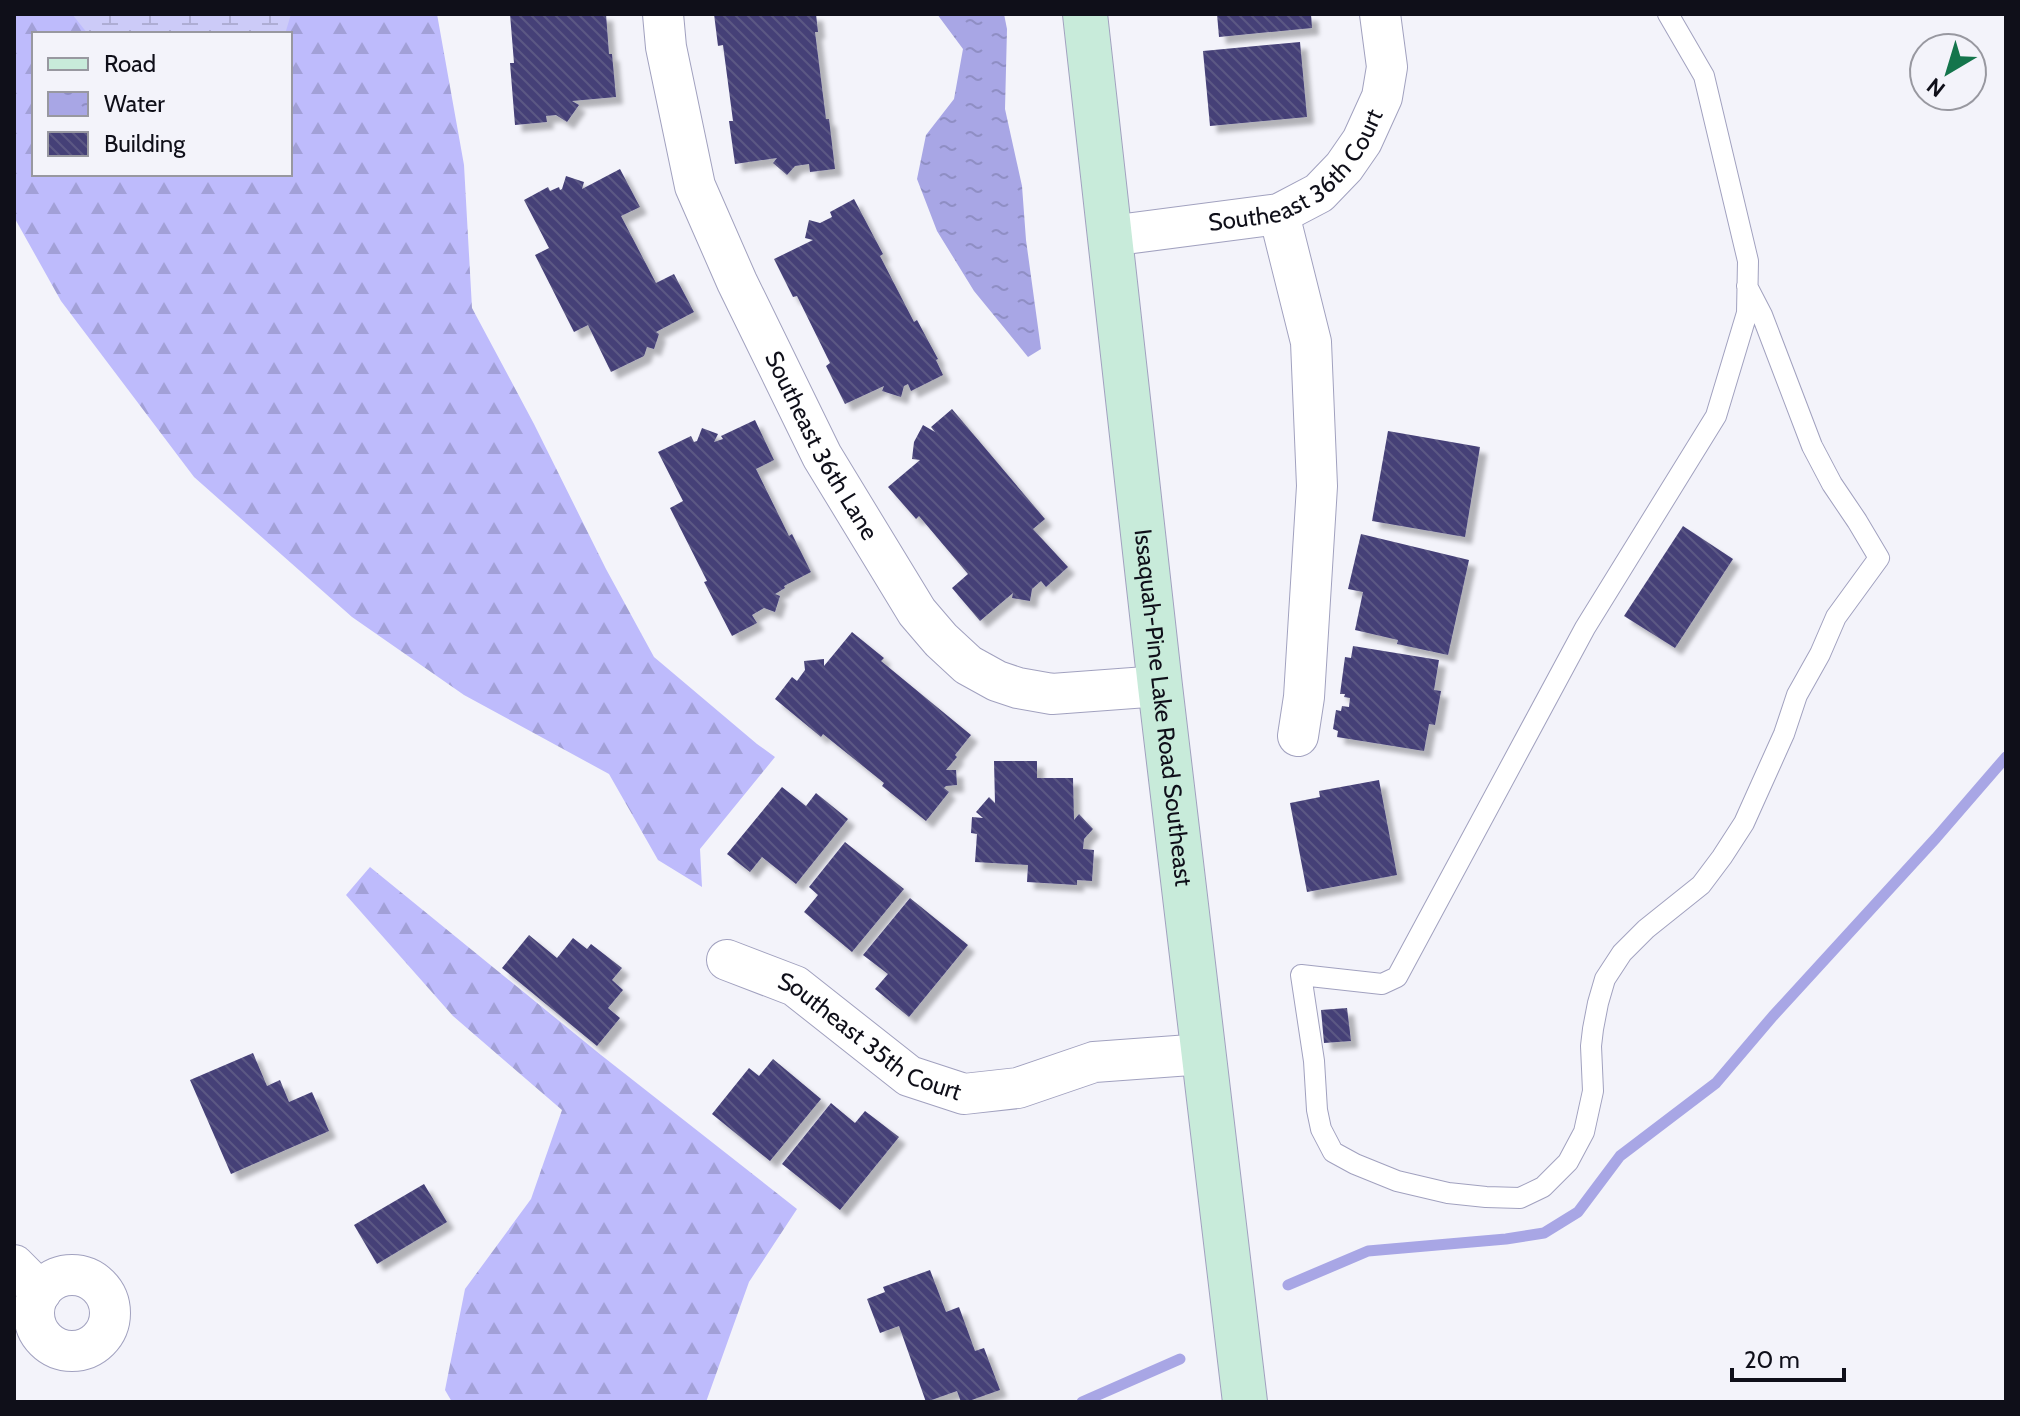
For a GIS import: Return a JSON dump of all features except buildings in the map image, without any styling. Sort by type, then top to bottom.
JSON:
[{"type":"main road","name":"Issaquah-Pine Lake Road Southeast","points":[[1085,14],[1160,686],[1245,1402]]},
{"type":"street","name":"Southeast 36th Lane","points":[[663,14],[666,47],[695,186],[737,282],[822,456],[917,612],[968,665],[997,681],[1018,688],[1052,694],[1160,686]]},
{"type":"street","name":"Southeast 36th Court","points":[[1110,236],[1279,214],[1319,193],[1344,167],[1362,141],[1382,97],[1387,67],[1380,14]]},
{"type":"street","points":[[1279,214],[1311,342],[1317,486],[1304,697],[1298,736]]},
{"type":"street","name":"Southeast 35th Court","points":[[727,960],[795,986],[909,1076],[964,1094],[1018,1088],[1094,1062],[1204,1054]]},
{"type":"lane","points":[[1668,14],[1704,76],[1748,261],[1747,286],[1747,313],[1716,416],[1585,628],[1397,977],[1382,984],[1301,975],[1321,1129],[1333,1152],[1355,1164],[1397,1181],[1448,1193],[1520,1198],[1543,1187],[1568,1162],[1584,1132],[1593,1091],[1591,1046],[1605,979],[1622,953],[1646,929],[1701,885],[1722,857],[1744,823],[1784,734],[1797,695],[1836,617],[1879,558],[1812,446],[1762,315],[1747,286]]},
{"type":"green space","points":[[14,14],[437,14],[464,165],[472,308],[654,657],[775,757],[700,849],[702,887],[658,860],[609,774],[464,695],[352,617],[194,477],[61,301],[14,217]]},
{"type":"green space","points":[[72,14],[291,14],[286,32],[86,32]]},
{"type":"green space","points":[[370,867],[797,1209],[749,1282],[706,1402],[452,1402],[445,1390],[465,1289],[531,1199],[562,1110],[453,1016],[346,895]]},
{"type":"water","points":[[937,14],[1004,14],[1007,29],[1005,109],[1022,186],[1041,349],[1028,357],[974,291],[937,231],[917,179],[926,135],[954,99],[963,49]]},
{"type":"waterway","points":[[1288,1285],[1368,1251],[1544,1233],[1578,1212],[1620,1156],[1716,1083],[2006,757]]},
{"type":"waterway","points":[[1082,1402],[1180,1359]]}]
